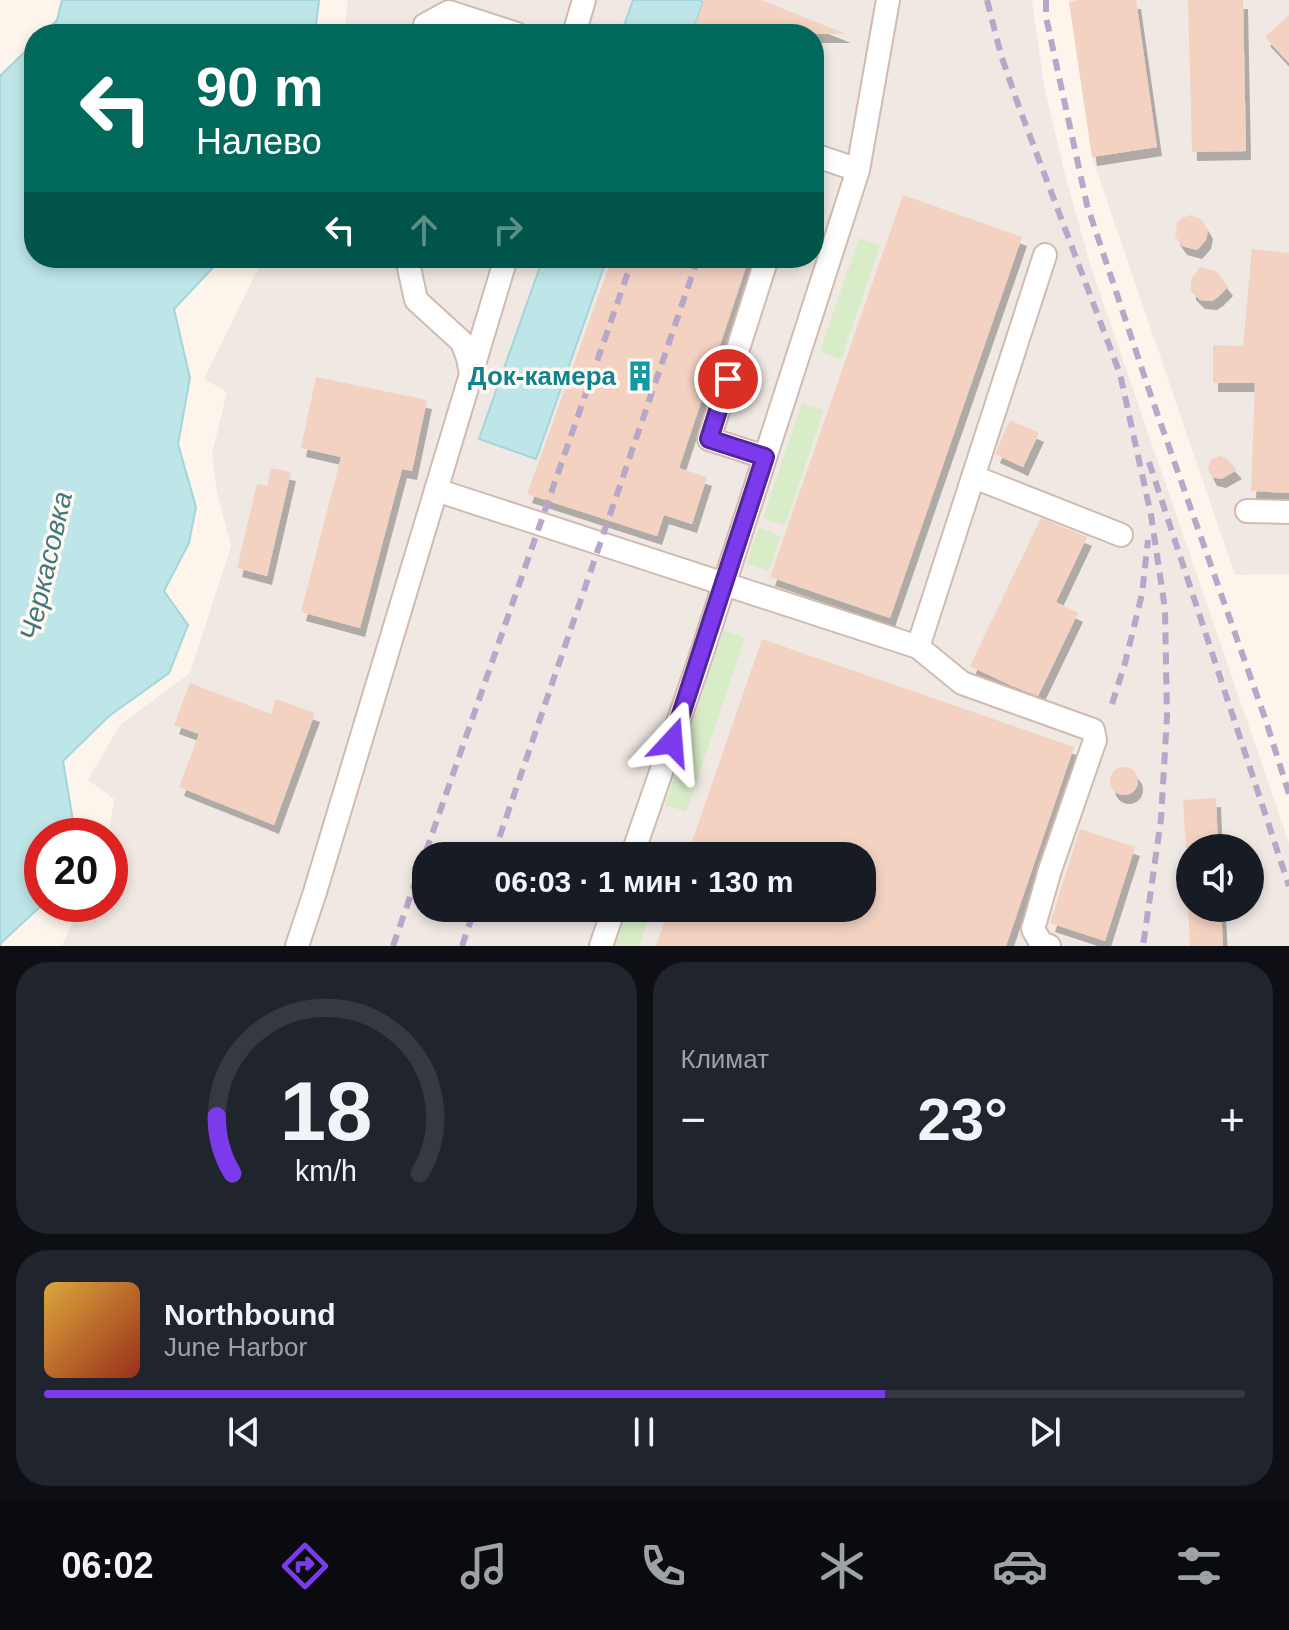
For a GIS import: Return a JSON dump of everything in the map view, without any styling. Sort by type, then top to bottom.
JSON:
[{"type":"lane","points":[[577,24],[584,0]]},
{"type":"lane","points":[[637,842],[858,170],[888,0]]},
{"type":"lane","points":[[427,24],[449,12],[486,24]]},
{"type":"lane","points":[[824,158],[858,170]]},
{"type":"lane","points":[[918,647],[1045,255]]},
{"type":"lane","points":[[409,268],[416,300],[462,342],[471,376]]},
{"type":"lane","points":[[297,946],[503,268]]},
{"type":"lane","points":[[764,268],[709,439],[765,457]]},
{"type":"lane","points":[[974,477],[1121,535]]},
{"type":"lane","points":[[436,490],[918,647],[962,683],[1093,730],[1095,740],[1033,929],[1041,943],[1049,946]]},
{"type":"lane","points":[[1247,511],[1289,512]]},
{"type":"lane","points":[[601,946],[609,922]]},
{"type":"shaded area","points":[[348,0],[633,0],[625,24],[345,24]]},
{"type":"shaded area","points":[[700,0],[1032,0],[1044,86],[1091,267],[1289,843],[1289,946],[62,946],[72,922],[128,922],[128,818],[111,818],[114,799],[88,780],[120,725],[190,673],[231,546],[217,492],[212,454],[227,392],[204,379],[259,268],[540,268],[480,439],[536,459],[603,268],[824,268],[824,24],[695,24],[703,2]]},
{"type":"shaded area","points":[[1069,0],[1289,0],[1289,574],[1235,575],[1092,157]]},
{"type":"green space","points":[[859,238],[880,245],[841,359],[820,352]]},
{"type":"green space","points":[[802,403],[824,410],[785,525],[763,518]]},
{"type":"green space","points":[[759,528],[781,536],[769,571],[747,563]]},
{"type":"green space","points":[[724,630],[745,638],[686,812],[665,805]]},
{"type":"green space","points":[[623,922],[647,922],[639,946],[615,946]]},
{"type":"water","points":[[62,0],[319,0],[316,24],[53,24]]},
{"type":"water","points":[[633,0],[703,2],[695,24],[625,24]]},
{"type":"water","name":"Черкасовка","points":[[24,53],[24,268],[213,268],[174,309],[190,378],[178,444],[196,507],[189,543],[164,591],[188,625],[169,673],[109,716],[63,761],[72,818],[24,818],[24,922],[0,946],[0,76]]},
{"type":"water","points":[[539,268],[603,268],[536,459],[479,439]]},
{"type":"building","points":[[704,0],[761,0],[821,24],[696,24]]},
{"type":"building","points":[[1136,0],[1157,147],[1092,157],[1069,2]]},
{"type":"building","points":[[1188,0],[1243,0],[1246,151],[1192,152]]},
{"type":"building","points":[[1289,15],[1289,63],[1265,37]]},
{"type":"building","points":[[824,25],[846,34],[824,34]]},
{"type":"building","points":[[903,195],[1022,237],[890,618],[770,577]]},
{"type":"building","points":[[1191,215],[1202,220],[1208,230],[1206,240],[1197,250],[1182,246],[1175,236],[1177,223]]},
{"type":"building","points":[[1252,249],[1289,253],[1289,493],[1251,491],[1255,383],[1213,383],[1213,345],[1243,346]]},
{"type":"building","points":[[1200,267],[1216,271],[1228,287],[1212,301],[1200,300],[1191,291],[1191,279]]},
{"type":"building","name":"Док-камера","points":[[608,268],[746,268],[679,468],[707,477],[692,524],[664,515],[657,536],[527,494]]},
{"type":"building","points":[[316,377],[427,400],[412,471],[402,469],[360,628],[301,612],[341,457],[301,448]]},
{"type":"building","points":[[1010,420],[1039,433],[1023,467],[995,454]]},
{"type":"building","points":[[1219,456],[1226,458],[1237,470],[1221,479],[1212,477],[1208,469],[1211,460]]},
{"type":"building","points":[[271,468],[291,472],[267,576],[237,568],[257,484],[267,486]]},
{"type":"building","points":[[1041,518],[1087,537],[1056,602],[1078,613],[1038,696],[970,666]]},
{"type":"building","points":[[762,639],[1074,747],[1006,946],[656,946],[664,922],[876,922],[876,842],[692,842]]},
{"type":"building","points":[[190,683],[271,714],[276,699],[315,713],[274,825],[179,787],[199,734],[174,725]]},
{"type":"building","points":[[1124,767],[1134,771],[1138,781],[1134,791],[1124,795],[1114,791],[1110,781],[1114,771]]},
{"type":"building","points":[[1216,798],[1217,834],[1185,834],[1183,800]]},
{"type":"building","points":[[1080,829],[1135,847],[1105,941],[1050,923]]},
{"type":"building","points":[[1189,922],[1222,922],[1223,946],[1190,946]]},
{"type":"railway","points":[[987,0],[1019,107],[1120,374],[1151,515],[1165,609],[1167,716],[1161,819],[1143,946]]},
{"type":"railway","points":[[1046,0],[1046,17],[1087,205],[1289,794]]},
{"type":"railway","points":[[393,946],[630,268]]},
{"type":"railway","points":[[498,842],[695,268]]},
{"type":"railway","points":[[1149,462],[1289,886]]},
{"type":"railway","points":[[1112,704],[1142,594],[1148,540]]},
{"type":"railway","points":[[462,946],[470,922]]},
{"type":"place","name":"Док-камера","points":[[640,376]]},
{"type":"route","points":[[672,742],[765,457],[709,439],[728,379]]}]
